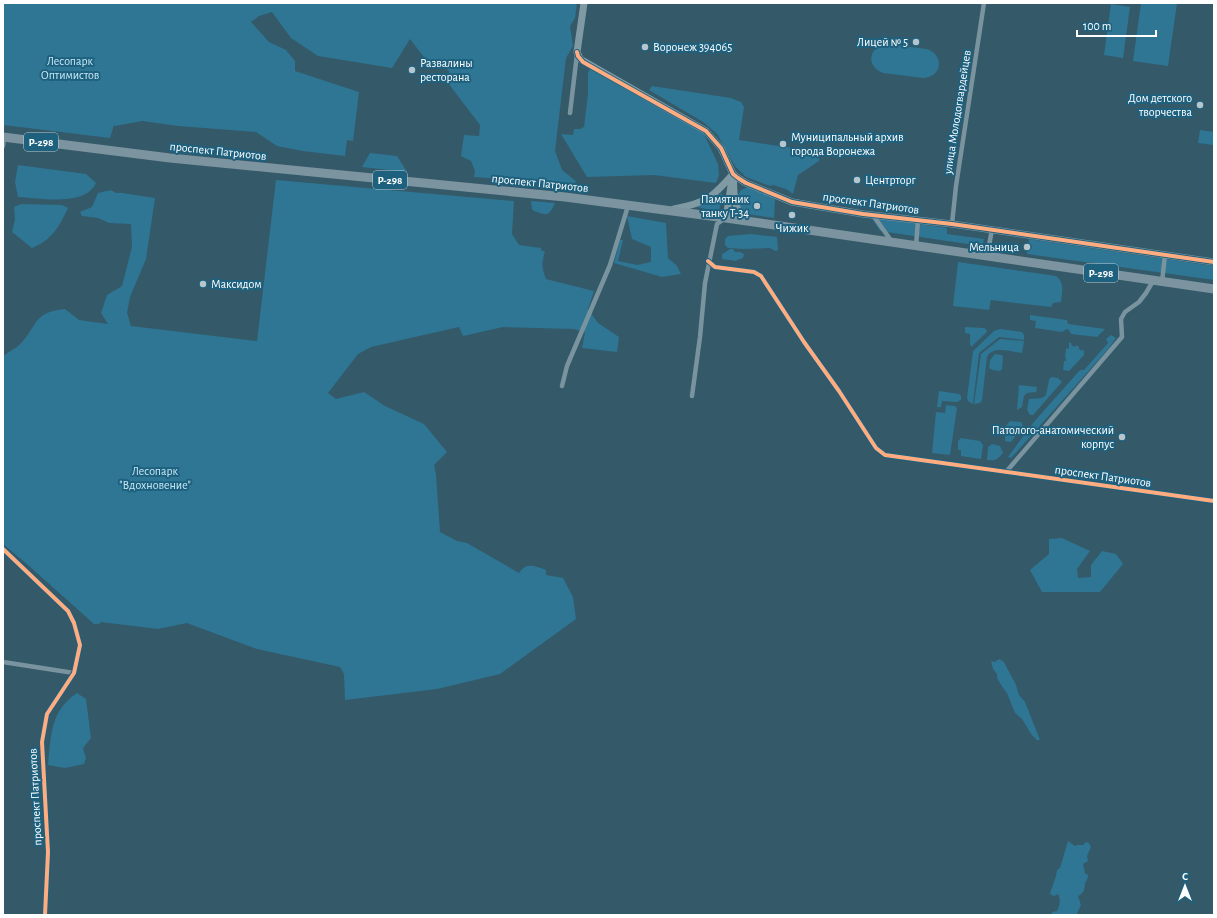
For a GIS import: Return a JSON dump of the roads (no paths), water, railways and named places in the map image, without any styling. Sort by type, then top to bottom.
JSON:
[{"type":"highway","name":"проспект Патриотов","points":[[3,140],[565,197],[726,218],[1214,289]]},
{"type":"street","points":[[570,113],[584,3]]},
{"type":"street","name":"улица Молодогвардейцев","points":[[952,224],[956,186],[984,3]]},
{"type":"street","points":[[577,52],[578,56],[583,62],[706,131],[721,148],[733,174],[735,204],[738,211],[746,221]]},
{"type":"street","points":[[668,210],[703,202],[717,192],[733,174]]},
{"type":"street","points":[[692,396],[708,261],[717,224],[726,218],[733,174]]},
{"type":"street","name":"проспект Патриотов","points":[[733,174],[746,183],[792,202],[873,215],[952,224],[1214,262]]},
{"type":"street","points":[[562,386],[567,366],[610,265],[628,206]]},
{"type":"street","points":[[873,215],[893,243]]},
{"type":"street","points":[[916,246],[918,220]]},
{"type":"street","points":[[987,257],[992,230]]},
{"type":"street","points":[[1006,472],[1122,337],[1121,319],[1125,312],[1139,302],[1157,281],[1165,255]]},
{"type":"street","name":"проспект Патриотов","points":[[708,261],[715,267],[754,272],[761,276],[804,342],[840,391],[876,448],[885,455],[1214,501]]},
{"type":"street","name":"проспект Патриотов","points":[[3,549],[68,611],[74,623],[80,646],[74,672],[47,714],[42,742],[48,852],[45,915]]},
{"type":"street","points":[[3,662],[74,672]]},
{"type":"place","name":"Лицей № 5","points":[[916,42]]},
{"type":"place","name":"Воронеж 394065","points":[[645,47]]},
{"type":"place","name":"Развалины ресторана","points":[[412,70]]},
{"type":"place","name":"Дом детского творчества","points":[[1200,105]]},
{"type":"place","name":"Муниципальный архив города Воронежа","points":[[783,144]]},
{"type":"place","name":"Центрторг","points":[[857,180]]},
{"type":"place","name":"Памятник танку Т-34","points":[[757,206]]},
{"type":"place","name":"Чижик","points":[[792,215]]},
{"type":"place","name":"Мельница","points":[[1027,247]]},
{"type":"place","name":"Максидом","points":[[203,284]]},
{"type":"place","name":"Патолого-анатомический корпус","points":[[1122,437]]},
{"type":"park label","name":"Лесопарк Оптимистов","points":[[70,68]]},
{"type":"park label","name":"Лесопарк \"Вдохновение\"","points":[[155,478]]}]
